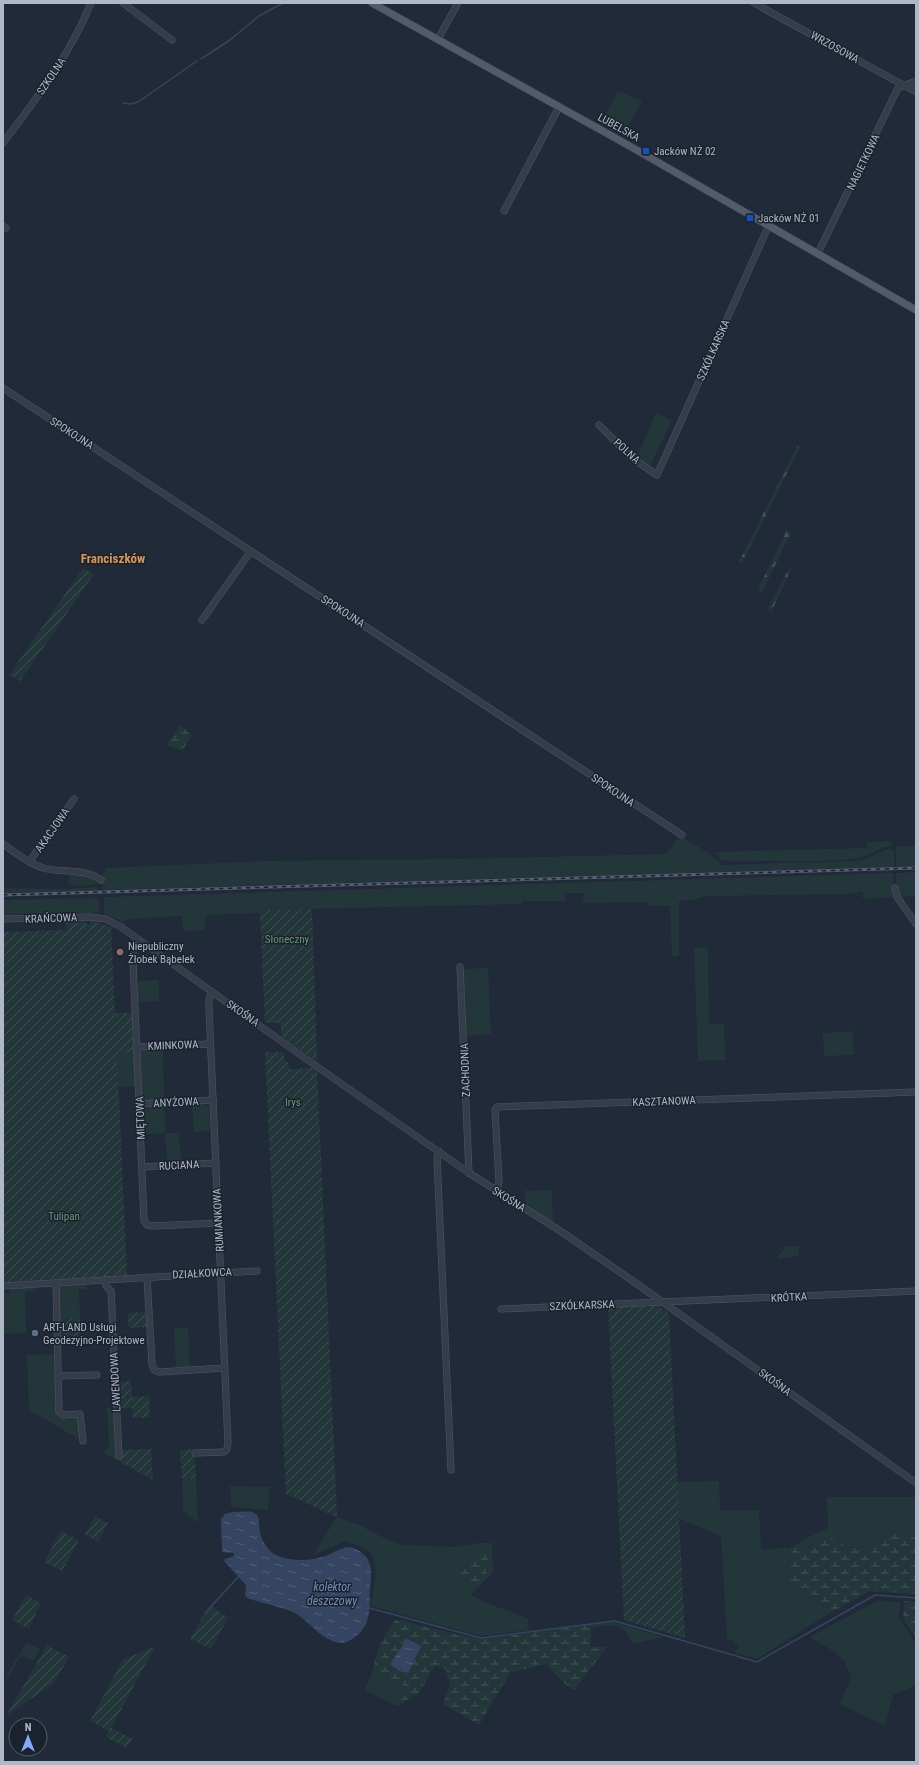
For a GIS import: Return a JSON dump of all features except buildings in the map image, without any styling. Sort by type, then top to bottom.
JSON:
[{"type":"main road","name":"LUBELSKA","points":[[372,3],[769,225],[916,310]]},
{"type":"street","name":"SZKOLNA","points":[[3,144],[62,60],[81,28],[92,3]]},
{"type":"street","points":[[123,3],[172,40]]},
{"type":"street","points":[[438,39],[458,3]]},
{"type":"street","name":"WRZOSOWA","points":[[754,3],[916,92]]},
{"type":"street","name":"NAGIETKOWA","points":[[818,253],[898,88],[916,81]]},
{"type":"street","points":[[504,211],[559,107]]},
{"type":"street","name":"SZKÓŁKARSKA","points":[[657,475],[769,225]]},
{"type":"street","name":"SPOKOJNA","points":[[3,388],[682,835]]},
{"type":"street","name":"POLNA","points":[[599,425],[632,458],[657,475]]},
{"type":"street","points":[[202,620],[251,551]]},
{"type":"street","name":"AKACJOWA","points":[[29,862],[74,799]]},
{"type":"street","name":"AKACJOWA","points":[[3,844],[29,862],[50,870],[91,875],[100,880]]},
{"type":"street","points":[[895,888],[898,898],[916,924]]},
{"type":"street","name":"KRAŃCOWA","points":[[3,919],[100,918]]},
{"type":"street","name":"SKOŚNA","points":[[100,918],[121,927],[470,1173],[562,1232],[663,1302],[916,1483]]},
{"type":"street","name":"MIĘTOWA","points":[[136,939],[133,961],[144,1217],[147,1225],[153,1226],[218,1222]]},
{"type":"street","name":"ZACHODNIA","points":[[460,967],[470,1173]]},
{"type":"street","name":"RUMIANKOWA","points":[[195,1453],[224,1452],[227,1449],[225,1368],[210,1044],[209,1002],[212,992]]},
{"type":"street","name":"KMINKOWA","points":[[136,1046],[210,1044]]},
{"type":"street","name":"KASZTANOWA","points":[[497,1191],[499,1182],[495,1110],[497,1107],[916,1092]]},
{"type":"street","name":"ANYŻOWA","points":[[139,1104],[213,1100]]},
{"type":"street","points":[[439,1151],[437,1154],[437,1166],[451,1470]]},
{"type":"street","name":"RUCIANA","points":[[142,1167],[216,1163]]},
{"type":"street","name":"DZIAŁKOWCA","points":[[105,1283],[147,1277],[258,1271]]},
{"type":"street","points":[[147,1277],[152,1364],[154,1370],[159,1372],[225,1368]]},
{"type":"street","points":[[56,1283],[59,1412],[63,1415],[80,1414],[83,1441]]},
{"type":"street","points":[[3,1286],[56,1283],[105,1283]]},
{"type":"street","name":"LAWENDOWA","points":[[105,1283],[111,1291],[119,1456]]},
{"type":"street","name":"KRÓTKA","points":[[663,1302],[916,1291]]},
{"type":"street","name":"SZKÓŁKARSKA","points":[[501,1309],[663,1302]]},
{"type":"street","points":[[58,1376],[97,1375]]},
{"type":"green space","points":[[618,91],[642,101],[625,132],[603,120]]},
{"type":"green space","points":[[656,413],[672,420],[650,466],[637,457]]},
{"type":"green space","points":[[797,446],[800,447],[742,563],[739,562]]},
{"type":"green space","points":[[787,530],[791,533],[761,594],[758,589]]},
{"type":"green space","points":[[790,567],[792,568],[771,612],[768,608]]},
{"type":"green space","points":[[83,568],[94,574],[20,681],[9,675]]},
{"type":"green space","points":[[180,725],[192,735],[182,751],[167,745]]},
{"type":"green space","points":[[680,836],[709,853],[722,865],[863,860],[890,848],[894,851],[894,867],[103,890],[101,876],[107,868],[265,861],[456,859],[665,854]]},
{"type":"green space","points":[[891,841],[892,846],[884,847],[867,856],[825,861],[722,861],[714,852],[867,848],[867,842]]},
{"type":"green space","points":[[896,846],[916,846],[916,866],[896,867]]},
{"type":"green space","points":[[916,872],[916,896],[899,897],[896,884],[896,873]]},
{"type":"green space","points":[[893,873],[893,889],[896,897],[863,899],[863,892],[846,894],[706,896],[692,900],[679,901],[679,956],[672,956],[670,906],[650,906],[645,902],[583,903],[584,893],[565,893],[566,901],[522,901],[521,904],[260,910],[260,913],[207,915],[205,930],[184,931],[181,916],[126,919],[123,922],[104,913],[104,897]]},
{"type":"green space","points":[[70,875],[85,875],[98,879],[98,884],[81,886],[68,885]]},
{"type":"green space","points":[[98,887],[97,891],[3,893],[3,888],[63,889]]},
{"type":"green space","points":[[98,898],[99,910],[95,913],[3,914],[3,900]]},
{"type":"green space","name":"Słoneczny","points":[[312,909],[317,1061],[281,1036],[281,1025],[279,1023],[265,1023],[260,913],[260,910]]},
{"type":"green space","name":"Tulipan","points":[[66,921],[86,922],[87,925],[91,924],[91,921],[111,927],[115,1013],[132,1013],[134,1053],[117,1054],[127,1275],[3,1282],[3,932],[66,930]]},
{"type":"green space","points":[[694,948],[708,948],[709,1024],[724,1024],[725,1060],[698,1061]]},
{"type":"green space","points":[[488,968],[491,1034],[466,1036],[462,969]]},
{"type":"green space","points":[[159,980],[159,1001],[138,1002],[138,981]]},
{"type":"green space","points":[[853,1031],[854,1055],[824,1056],[823,1033]]},
{"type":"green space","points":[[163,1049],[164,1099],[142,1101],[140,1050]]},
{"type":"green space","name":"Irys","points":[[265,1052],[284,1052],[285,1062],[288,1062],[289,1069],[312,1068],[317,1070],[337,1517],[286,1494]]},
{"type":"green space","points":[[134,1053],[135,1086],[118,1087],[117,1054]]},
{"type":"green space","points":[[205,1104],[209,1108],[210,1131],[194,1132],[192,1105]]},
{"type":"green space","points":[[164,1107],[166,1133],[179,1133],[181,1160],[167,1161],[165,1133],[144,1134],[143,1108]]},
{"type":"green space","points":[[552,1190],[553,1224],[526,1205],[524,1191]]},
{"type":"green space","points":[[786,1246],[799,1246],[798,1256],[777,1258]]},
{"type":"green space","points":[[85,1284],[86,1289],[79,1289],[80,1318],[59,1319],[58,1286]]},
{"type":"green space","points":[[35,1287],[35,1291],[25,1292],[26,1333],[3,1334],[3,1289],[5,1289],[6,1293],[9,1293],[9,1289]]},
{"type":"green space","points":[[657,1305],[669,1314],[685,1638],[624,1620],[608,1306]]},
{"type":"green space","points":[[145,1312],[146,1327],[129,1328],[128,1313]]},
{"type":"green space","points":[[80,1318],[81,1342],[60,1342],[59,1319]]},
{"type":"green space","points":[[188,1327],[190,1367],[176,1368],[174,1328]]},
{"type":"green space","points":[[56,1354],[58,1414],[76,1416],[79,1418],[81,1440],[29,1410],[27,1355]]},
{"type":"green space","points":[[131,1381],[132,1397],[149,1396],[150,1417],[133,1418],[132,1408],[118,1408],[117,1382]]},
{"type":"green space","points":[[107,1408],[116,1408],[120,1462],[101,1451],[105,1451],[109,1446]]},
{"type":"green space","points":[[151,1449],[153,1480],[120,1462],[120,1450]]},
{"type":"green space","points":[[194,1449],[196,1479],[182,1479],[180,1450]]},
{"type":"green space","points":[[182,1479],[196,1479],[198,1523],[183,1510]]},
{"type":"green space","points":[[719,1481],[720,1510],[759,1510],[761,1549],[790,1548],[789,1582],[820,1600],[830,1613],[757,1659],[734,1652],[739,1647],[733,1641],[727,1639],[721,1536],[678,1518],[677,1482]]},
{"type":"green space","points":[[230,1486],[270,1487],[268,1510],[231,1507]]},
{"type":"green space","points":[[827,1497],[916,1497],[916,1531],[894,1532],[874,1545],[848,1548],[830,1536],[808,1546],[790,1548],[828,1528]]},
{"type":"green space","points":[[95,1516],[108,1523],[98,1542],[85,1535]]},
{"type":"green space","points":[[337,1517],[359,1525],[390,1541],[403,1545],[454,1547],[479,1543],[492,1543],[493,1572],[471,1595],[484,1602],[528,1618],[529,1630],[481,1636],[371,1606],[375,1569],[372,1556],[368,1551],[360,1546],[345,1541],[312,1556]]},
{"type":"green space","points":[[61,1531],[79,1540],[62,1571],[44,1562]]},
{"type":"green space","points":[[916,1531],[916,1594],[870,1591],[830,1613],[820,1600],[789,1582],[790,1548],[808,1546],[830,1536],[848,1548],[874,1545],[894,1532]]},
{"type":"green space","points":[[486,1553],[488,1570],[484,1577],[474,1582],[462,1581],[458,1572],[460,1565],[477,1554]]},
{"type":"green space","points":[[26,1595],[41,1603],[29,1629],[12,1620]]},
{"type":"green space","points":[[877,1601],[900,1602],[899,1618],[916,1644],[916,1685],[893,1695],[885,1726],[840,1704],[851,1677],[845,1662],[833,1651],[810,1637]]},
{"type":"green space","points":[[904,1601],[916,1602],[916,1638],[903,1618]]},
{"type":"green space","points":[[213,1607],[228,1618],[211,1649],[190,1639],[201,1619]]},
{"type":"green space","points":[[396,1619],[433,1629],[481,1639],[591,1625],[591,1647],[607,1647],[574,1690],[565,1684],[546,1664],[510,1673],[479,1725],[443,1704],[450,1685],[446,1670],[435,1665],[419,1693],[397,1706],[405,1686],[373,1670],[381,1643],[387,1631]]},
{"type":"green space","points":[[614,1622],[663,1637],[633,1644],[625,1631],[617,1626],[591,1627],[591,1625]]},
{"type":"green space","points":[[26,1643],[40,1649],[33,1661],[21,1655],[7,1680],[6,1677]]},
{"type":"green space","points":[[47,1645],[69,1657],[54,1683],[6,1716]]},
{"type":"green space","points":[[155,1647],[111,1728],[133,1739],[127,1748],[106,1737],[109,1731],[90,1721],[123,1659]]},
{"type":"green space","points":[[373,1670],[406,1686],[397,1706],[365,1690]]},
{"type":"water","name":"kolektor deszczowy","points":[[233,1512],[255,1513],[259,1521],[262,1540],[269,1550],[283,1558],[300,1560],[317,1558],[326,1556],[347,1547],[352,1547],[366,1556],[371,1571],[370,1604],[366,1625],[361,1632],[349,1641],[341,1643],[335,1642],[321,1635],[293,1612],[247,1598],[245,1594],[246,1585],[224,1561],[225,1559],[234,1556],[234,1553],[222,1552],[221,1519],[225,1514]]},
{"type":"water","points":[[407,1639],[421,1646],[408,1673],[398,1670],[390,1664]]},
{"type":"waterway","points":[[201,59],[230,40],[259,16],[283,3]]},
{"type":"waterway","points":[[123,103],[131,104],[138,102],[197,61]]},
{"type":"waterway","points":[[205,1613],[239,1576]]},
{"type":"waterway","points":[[369,1608],[481,1638],[615,1621],[757,1662],[875,1595],[916,1598]]},
{"type":"railway","points":[[3,895],[916,868]]},
{"type":"place","name":"Jacków NŻ 02","points":[[646,151]]},
{"type":"place","name":"Jacków NŻ 01","points":[[750,218]]},
{"type":"place","name":"Niepubliczny Żłobek Bąbelek","points":[[120,952]]},
{"type":"place","name":"ART-LAND Usługi Geodezyjno-Projektowe","points":[[35,1333]]},
{"type":"district","name":"Franciszków","points":[[113,558]]}]
